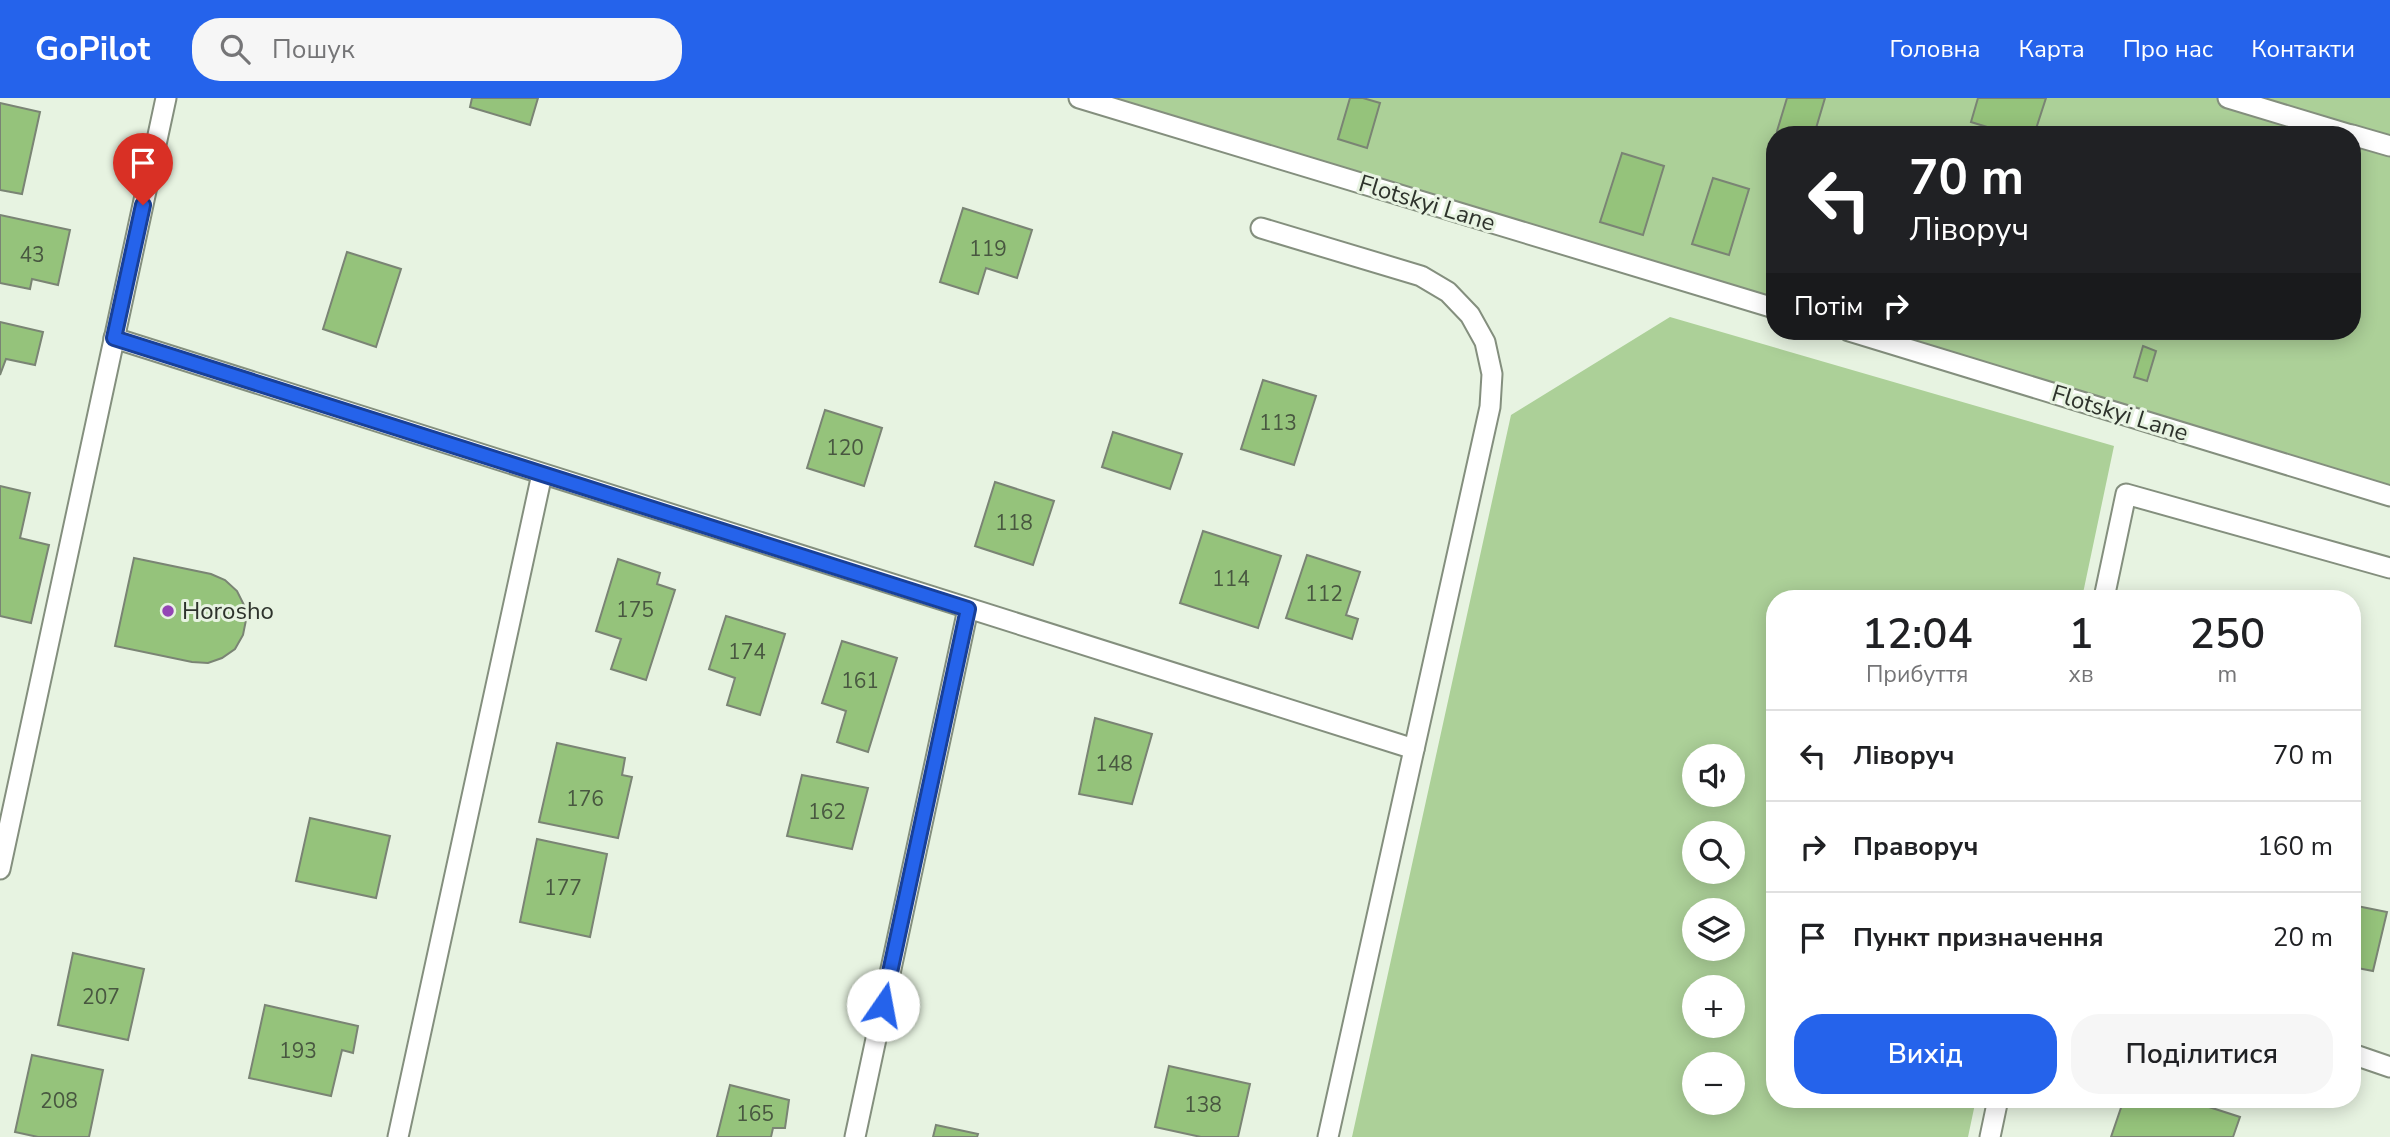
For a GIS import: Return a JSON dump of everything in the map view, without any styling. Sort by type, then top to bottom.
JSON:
[{"type":"lane","points":[[0,869],[166,98]]},
{"type":"lane","name":"Flotskyi Lane","points":[[1079,98],[1766,306]]},
{"type":"lane","points":[[2228,98],[2321,126]]},
{"type":"lane","points":[[2361,138],[2390,146]]},
{"type":"lane","points":[[1261,228],[1421,276],[1448,292],[1470,315],[1485,342],[1492,374],[1490,407],[1328,1137]]},
{"type":"lane","points":[[114,338],[1414,749]]},
{"type":"lane","name":"Flotskyi Lane","points":[[1879,340],[2390,496]]},
{"type":"lane","points":[[398,1137],[542,474]]},
{"type":"lane","points":[[2106,590],[2126,494],[2390,568]]},
{"type":"lane","points":[[855,1137],[968,609]]},
{"type":"lane","points":[[2361,1057],[2390,1067]]},
{"type":"lane","points":[[1990,1137],[1996,1108]]},
{"type":"green space","points":[[1079,98],[2390,98],[2390,496],[1879,340],[2361,340],[2361,126],[1766,126],[1766,306]]},
{"type":"green space","points":[[1670,317],[2114,446],[2084,590],[1766,590],[1766,1108],[1974,1108],[1968,1137],[1352,1137],[1511,415]]},
{"type":"building","points":[[472,98],[538,98],[530,125],[470,107]]},
{"type":"building","points":[[1350,98],[1363,98],[1380,103],[1367,148],[1338,139]]},
{"type":"building","points":[[1787,98],[1825,98],[1817,126],[1779,126]]},
{"type":"building","points":[[1978,98],[2046,98],[2037,126],[1984,126],[1971,122]]},
{"type":"building","points":[[0,103],[40,112],[22,194],[0,190]]},
{"type":"building","points":[[1622,153],[1664,166],[1643,235],[1600,222]]},
{"type":"building","points":[[1713,178],[1749,189],[1729,255],[1692,244]]},
{"type":"building","points":[[963,208],[1032,230],[1017,278],[986,268],[978,294],[940,282]]},
{"type":"building","points":[[0,215],[70,230],[58,285],[32,279],[30,289],[0,283]]},
{"type":"building","points":[[347,252],[401,269],[376,347],[323,329]]},
{"type":"building","points":[[0,322],[43,332],[35,365],[6,359],[0,375]]},
{"type":"building","points":[[2143,346],[2156,351],[2147,381],[2134,377]]},
{"type":"building","points":[[1263,380],[1316,396],[1294,465],[1241,449]]},
{"type":"building","points":[[825,410],[882,428],[864,486],[807,468]]},
{"type":"building","points":[[1113,432],[1182,454],[1170,489],[1102,467]]},
{"type":"building","points":[[995,482],[1054,501],[1033,565],[975,546]]},
{"type":"building","points":[[0,486],[30,493],[20,538],[49,545],[31,623],[0,616]]},
{"type":"building","points":[[1203,531],[1281,556],[1258,628],[1180,603]]},
{"type":"building","points":[[1307,555],[1360,572],[1346,615],[1358,619],[1352,639],[1286,618]]},
{"type":"building","points":[[134,558],[211,574],[225,580],[237,591],[244,605],[246,620],[243,635],[235,649],[208,663],[115,646]]},
{"type":"building","points":[[618,559],[660,573],[657,584],[675,590],[646,680],[611,669],[621,639],[596,631]]},
{"type":"building","points":[[726,616],[785,634],[760,715],[727,705],[735,678],[709,669]]},
{"type":"building","points":[[842,641],[897,658],[868,752],[837,742],[846,711],[822,703]]},
{"type":"building","points":[[1095,718],[1152,734],[1132,804],[1079,794]]},
{"type":"building","points":[[557,743],[625,758],[622,775],[632,777],[618,838],[539,822]]},
{"type":"building","points":[[802,775],[868,788],[852,849],[787,836]]},
{"type":"building","points":[[310,818],[390,836],[376,898],[296,881]]},
{"type":"building","points":[[537,839],[607,854],[590,937],[520,922]]},
{"type":"building","points":[[2361,907],[2387,912],[2373,971],[2361,969]]},
{"type":"building","points":[[73,953],[144,969],[128,1040],[58,1025]]},
{"type":"building","points":[[265,1005],[358,1026],[353,1053],[342,1050],[331,1096],[249,1078]]},
{"type":"building","points":[[32,1055],[103,1070],[89,1137],[38,1137],[15,1132]]},
{"type":"building","points":[[1169,1066],[1250,1084],[1238,1137],[1201,1137],[1155,1127]]},
{"type":"building","points":[[730,1085],[789,1100],[785,1128],[773,1128],[771,1137],[717,1137]]},
{"type":"building","points":[[2121,1108],[2212,1108],[2240,1117],[2233,1137],[2111,1137]]},
{"type":"building","points":[[936,1125],[978,1134],[977,1137],[933,1137]]},
{"type":"place","name":"Horosho","points":[[168,611]]},
{"type":"route","points":[[143,205],[114,338],[968,609],[883,1005]]}]
